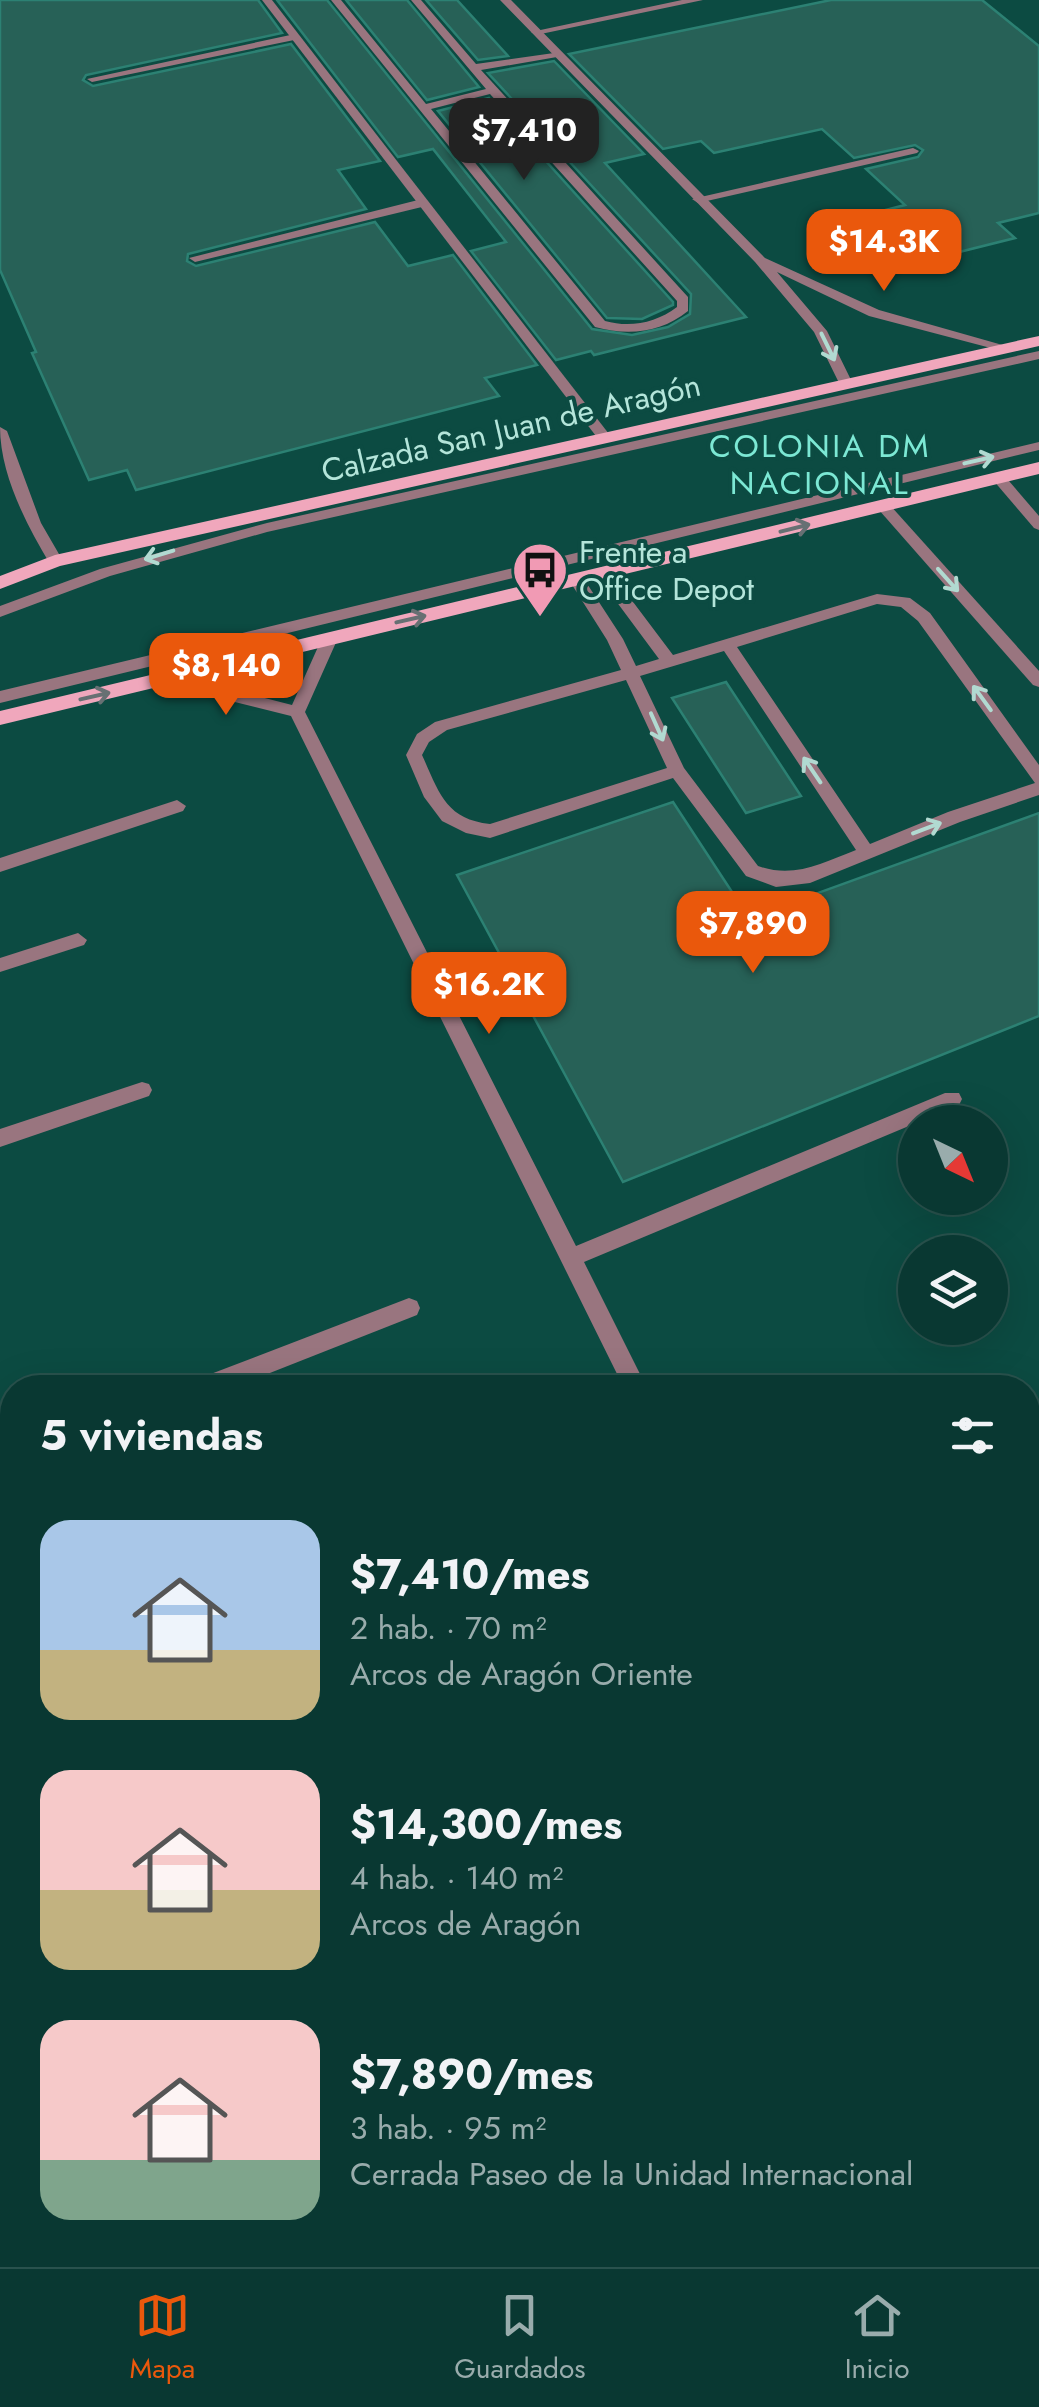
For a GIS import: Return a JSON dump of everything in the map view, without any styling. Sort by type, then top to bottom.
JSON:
[{"type":"main road","name":"Calzada San Juan de Aragón","points":[[0,583],[56,560],[1039,341]]},
{"type":"main road","points":[[0,718],[1039,468]]},
{"type":"main road","points":[[0,566],[29,570]]},
{"type":"street","points":[[267,0],[604,437]]},
{"type":"street","points":[[336,0],[600,324],[626,330],[674,318],[684,308],[683,300],[416,0]]},
{"type":"street","points":[[505,0],[759,259],[820,331],[846,384]]},
{"type":"street","points":[[536,32],[698,0]]},
{"type":"street","points":[[92,79],[295,37]]},
{"type":"street","points":[[474,68],[557,54]]},
{"type":"street","points":[[422,108],[493,90]]},
{"type":"street","points":[[698,199],[913,151]]},
{"type":"street","points":[[195,258],[422,203]]},
{"type":"street","points":[[759,259],[874,313],[1001,349]]},
{"type":"street","points":[[0,612],[64,584],[188,546],[723,422],[1039,354]]},
{"type":"street","points":[[0,431],[34,522],[56,560]]},
{"type":"street","points":[[0,696],[1039,446]]},
{"type":"street","points":[[998,477],[1039,525]]},
{"type":"street","points":[[884,506],[1039,681]]},
{"type":"street","points":[[604,574],[669,662]]},
{"type":"street","points":[[577,580],[633,673],[677,771],[752,871],[776,880],[804,878],[866,851],[1039,788]]},
{"type":"street","points":[[677,771],[490,832],[468,830],[446,820],[414,754],[423,738],[441,726],[877,599],[905,602],[924,617],[1039,778]]},
{"type":"street","points":[[297,712],[330,638]]},
{"type":"street","points":[[727,644],[866,851]]},
{"type":"street","points":[[166,679],[297,712],[630,1375]]},
{"type":"street","points":[[0,864],[177,806]]},
{"type":"street","points":[[0,965],[78,940]]},
{"type":"street","points":[[0,1138],[142,1090]]},
{"type":"street","points":[[571,1258],[952,1099]]},
{"type":"street","points":[[235,1375],[408,1308]]},
{"type":"building","points":[[0,0],[258,0],[282,33],[86,75],[83,80],[93,86],[291,44],[380,161],[338,170],[366,209],[188,254],[187,261],[196,266],[375,222],[408,266],[453,255],[537,365],[485,378],[499,396],[136,490],[127,470],[89,480],[0,270]]},
{"type":"building","points":[[277,0],[327,0],[592,329],[632,335],[668,327],[690,314],[691,294],[488,73],[554,61],[644,154],[605,163],[746,317],[594,355],[591,351],[556,360],[471,251],[506,242],[433,149],[398,157]]},
{"type":"building","points":[[346,0],[407,0],[479,87],[427,100]]},
{"type":"building","points":[[426,0],[457,0],[508,56],[478,60]]},
{"type":"building","points":[[831,0],[982,0],[1039,46],[1039,213],[998,223],[1015,238],[959,252],[943,237],[914,245],[878,212],[905,205],[866,169],[918,157],[923,150],[915,145],[854,158],[822,129],[714,153],[701,141],[663,149],[569,54]]},
{"type":"building","points":[[489,98],[673,305],[642,319],[607,318],[438,111]]},
{"type":"building","points":[[726,682],[801,796],[746,813],[672,698]]},
{"type":"building","points":[[673,802],[749,918],[1039,813],[1039,1016],[623,1182],[457,875]]},
{"type":"place","name":"Frente a Office Depot","points":[[540,619]]},
{"type":"district","name":"COLONIA DM NACIONAL","points":[[820,464]]}]
